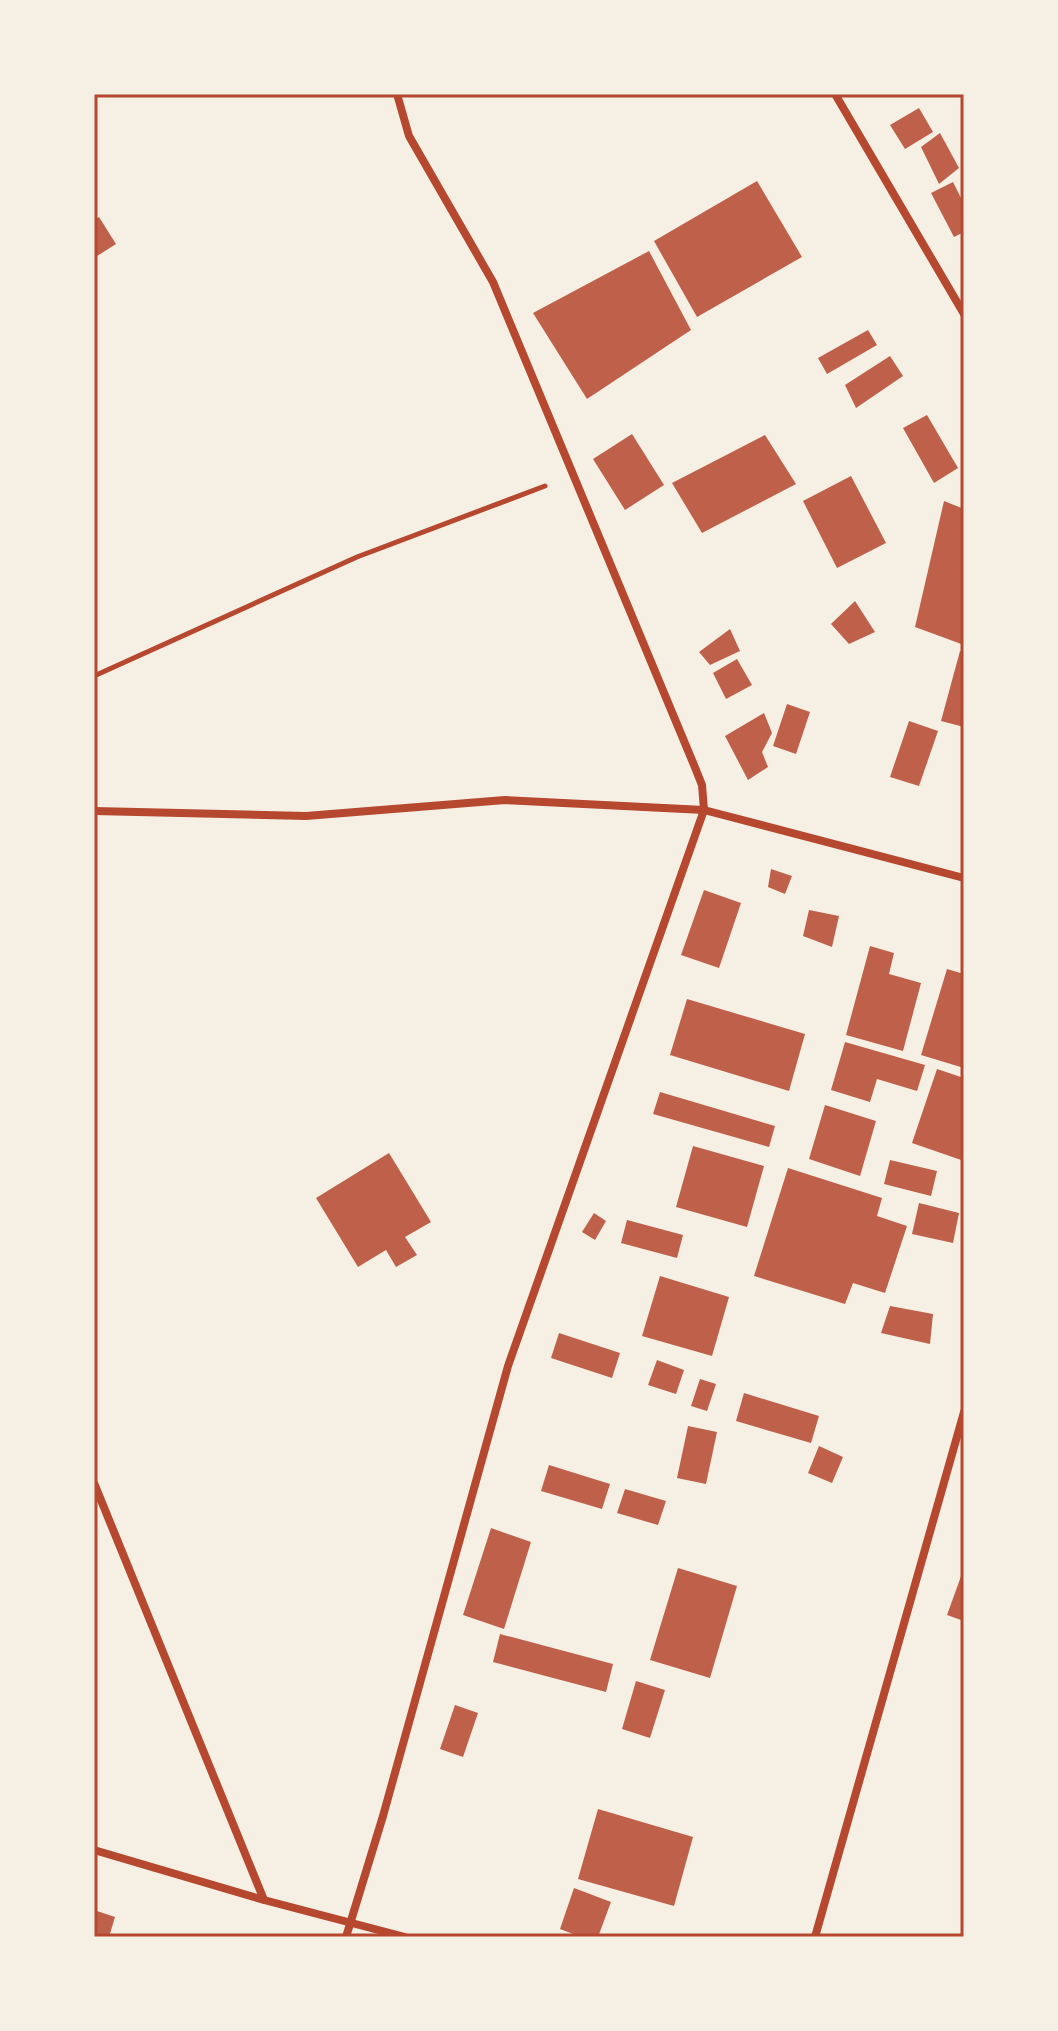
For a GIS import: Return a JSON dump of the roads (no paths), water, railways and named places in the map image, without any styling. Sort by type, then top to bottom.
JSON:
[{"type":"street","points":[[346,1937],[383,1816],[508,1366],[704,810],[705,798],[493,282],[409,136],[397,94]]},
{"type":"street","points":[[835,94],[964,314]]},
{"type":"street","points":[[94,811],[306,816],[505,800],[704,810],[964,878]]},
{"type":"street","points":[[815,1937],[964,1412]]},
{"type":"street","points":[[94,1483],[264,1900]]},
{"type":"street","points":[[94,1850],[405,1937]]}]
